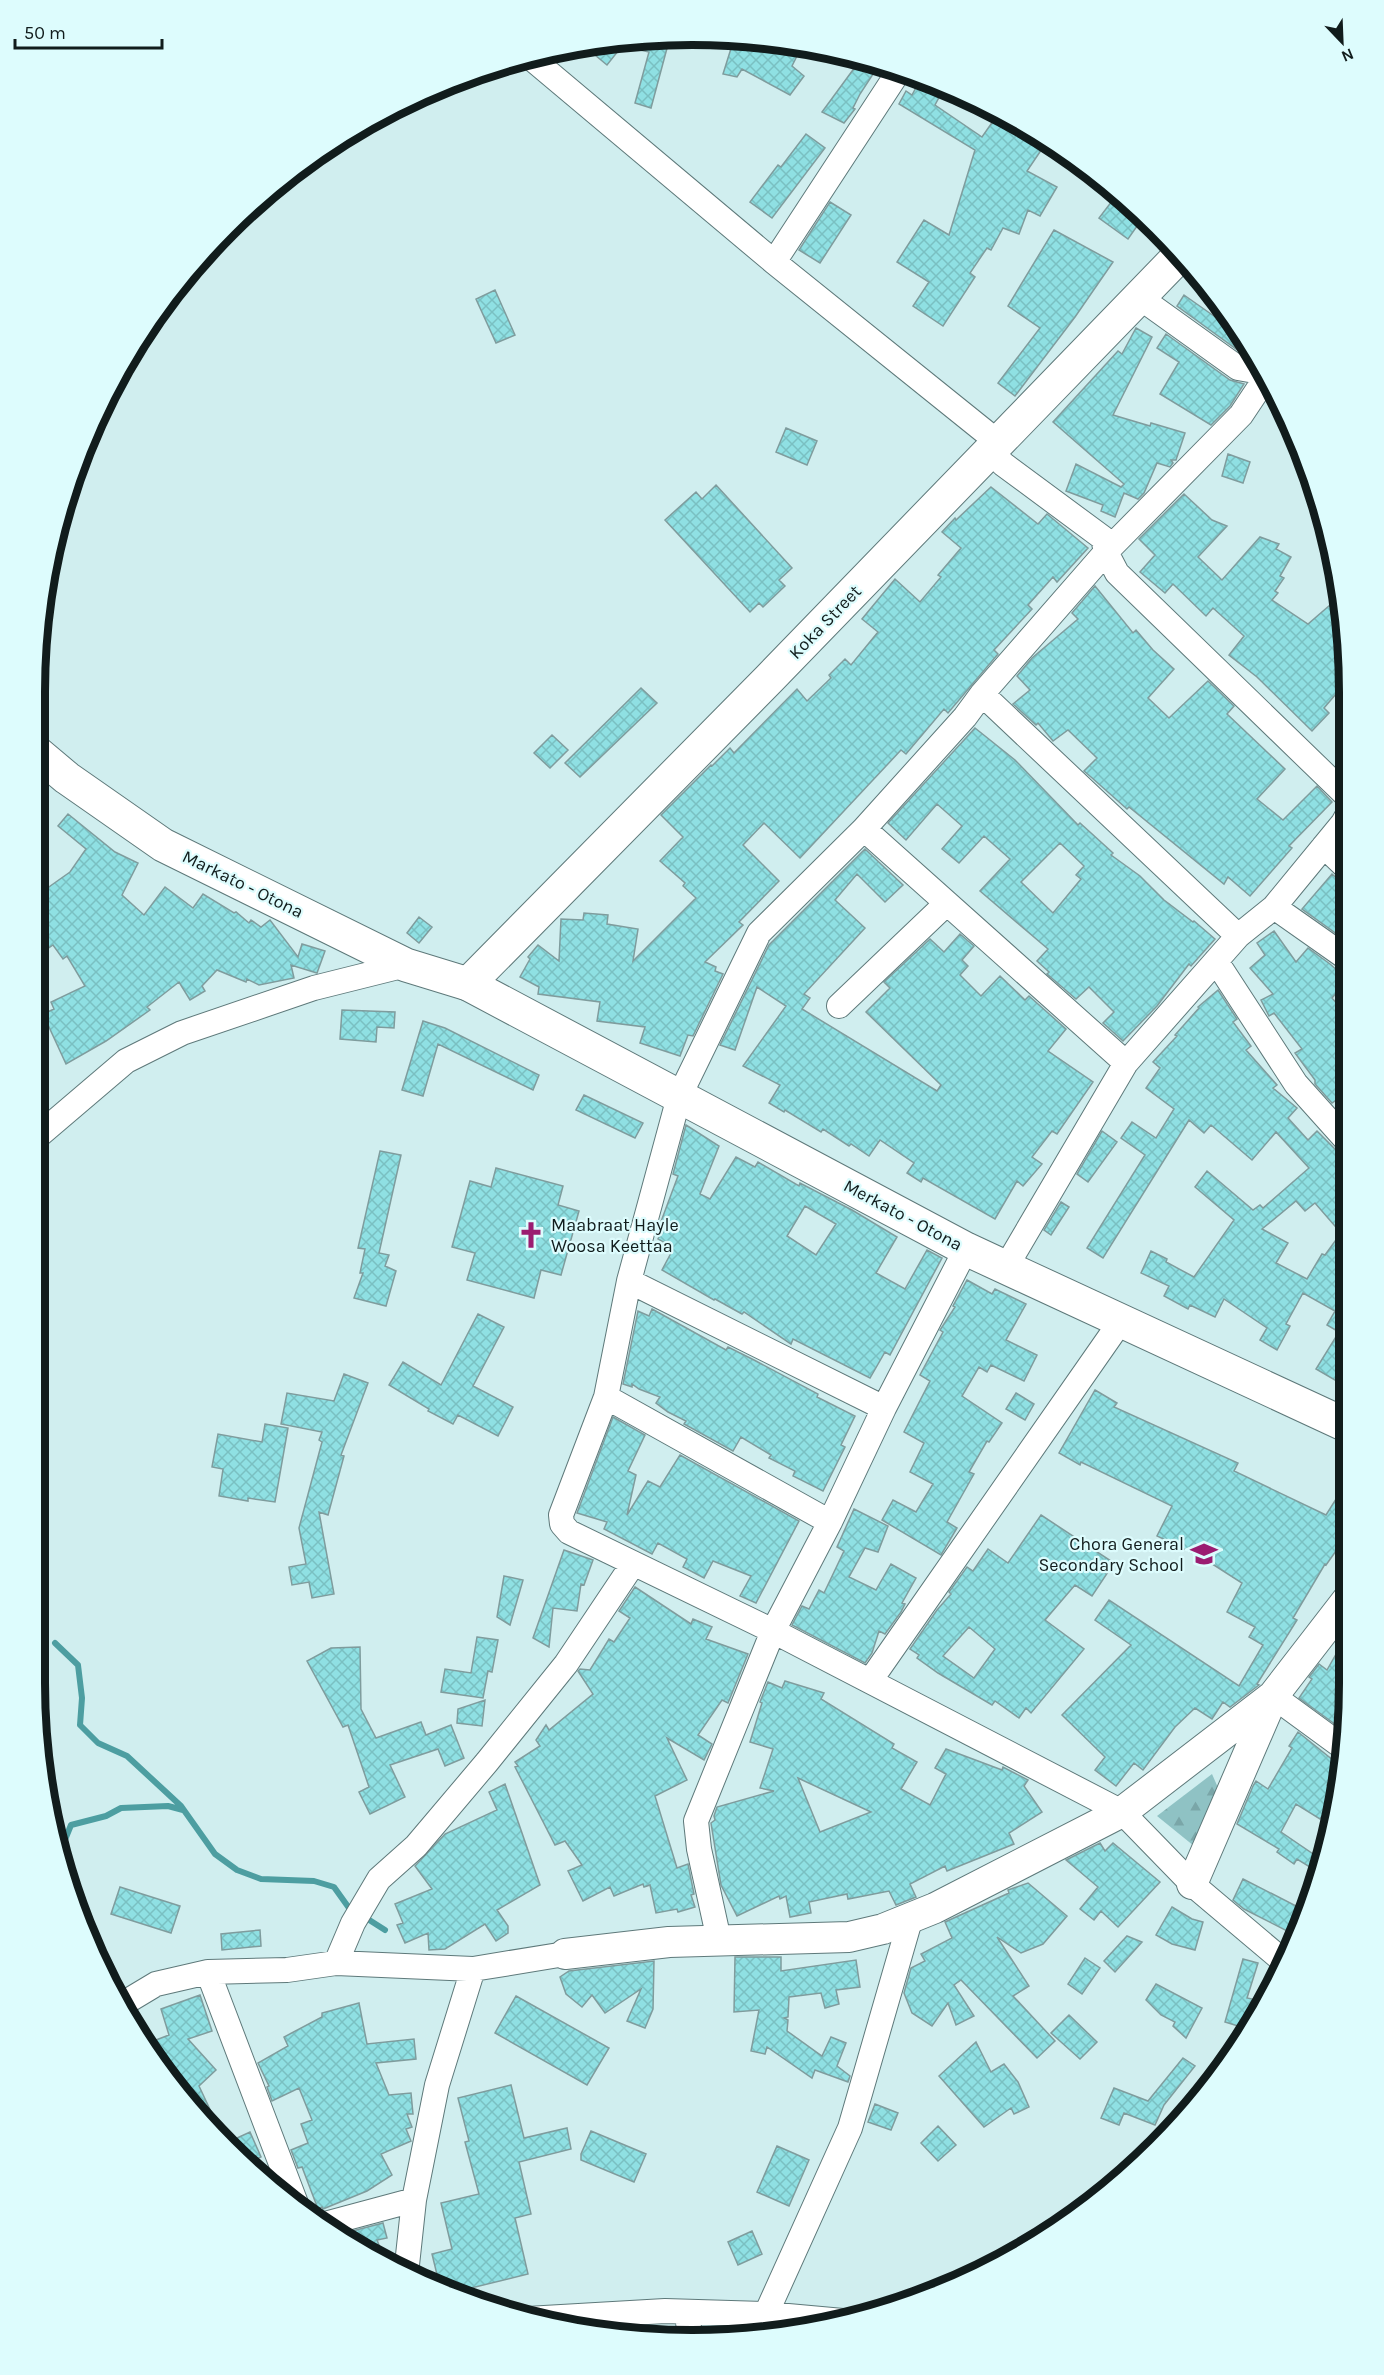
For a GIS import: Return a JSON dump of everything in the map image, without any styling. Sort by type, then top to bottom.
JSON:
[{"type":"main road","name":"Koka Street","points":[[468,984],[778,671],[1174,261]]},
{"type":"main road","name":"Markato - Otona","points":[[45,760],[67,778],[163,845],[406,965],[468,984]]},
{"type":"main road","name":"Merkato - Otona","points":[[468,984],[966,1249],[1339,1422]]},
{"type":"street","points":[[538,64],[995,447],[1003,464],[1103,538],[1106,552],[1117,573],[1339,788]]},
{"type":"street","points":[[774,262],[895,77]]},
{"type":"street","points":[[1139,297],[1238,368],[1254,372]]},
{"type":"street","points":[[1261,385],[1241,415],[1106,552],[982,693],[965,717],[864,829],[759,933],[679,1097],[629,1281],[606,1397],[561,1515],[562,1524],[569,1533],[773,1632],[1122,1812],[1192,1884],[1278,1957]]},
{"type":"street","points":[[982,693],[1238,936]]},
{"type":"street","points":[[1006,1267],[1126,1063],[1238,936],[1274,907],[1339,828]]},
{"type":"street","points":[[864,829],[1126,1063]]},
{"type":"street","points":[[1324,846],[1339,860]]},
{"type":"street","points":[[839,1006],[947,903]]},
{"type":"street","points":[[1274,907],[1339,953]]},
{"type":"street","points":[[1216,961],[1296,1084],[1339,1125]]},
{"type":"street","points":[[45,1130],[126,1061],[182,1033],[314,988],[406,965]]},
{"type":"street","points":[[719,1941],[699,1849],[696,1821],[773,1632],[966,1249]]},
{"type":"street","points":[[629,1281],[884,1408]]},
{"type":"street","points":[[870,1681],[1121,1321]]},
{"type":"street","points":[[606,1397],[830,1522]]},
{"type":"street","points":[[336,1963],[353,1923],[379,1879],[416,1845],[487,1762],[566,1664],[633,1564]]},
{"type":"street","points":[[1192,1884],[1273,1696],[1339,1611]]},
{"type":"street","points":[[1273,1696],[1336,1742]]},
{"type":"street","points":[[129,2000],[156,1984],[208,1972],[287,1970],[336,1963],[473,1969],[565,1954],[669,1942],[849,1937],[883,1929],[936,1908],[1122,1812],[1273,1696]]},
{"type":"street","points":[[766,2314],[850,2128],[911,1917]]},
{"type":"street","points":[[407,2264],[414,2200],[437,2085],[473,1969]]},
{"type":"street","points":[[208,1972],[291,2190]]},
{"type":"street","points":[[334,2222],[414,2200]]},
{"type":"street","points":[[562,2317],[665,2311],[766,2314],[815,2318]]},
{"type":"street","points":[[686,2312],[689,2330]]},
{"type":"green space","points":[[1212,1774],[1219,1790],[1194,1846],[1157,1816]]},
{"type":"building","points":[[668,46],[651,108],[635,103],[649,52],[632,48]]},
{"type":"building","points":[[732,46],[734,46],[798,54],[792,66],[804,76],[790,95],[742,69],[737,77],[723,74]]},
{"type":"building","points":[[619,50],[607,65],[593,53]]},
{"type":"building","points":[[856,66],[875,72],[860,94],[853,108],[855,109],[844,123],[822,112]]},
{"type":"building","points":[[917,85],[941,94],[935,105],[982,137],[994,120],[1042,148],[1027,171],[1057,187],[1040,216],[1028,210],[1019,234],[1003,228],[991,250],[987,248],[970,273],[975,277],[943,326],[913,306],[929,282],[897,262],[924,220],[949,235],[975,150],[899,104],[906,91],[912,95]]},
{"type":"building","points":[[806,134],[825,148],[772,218],[750,202],[778,165],[781,167]]},
{"type":"building","points":[[1112,201],[1138,225],[1128,239],[1099,218]]},
{"type":"building","points":[[830,202],[851,215],[820,263],[799,250]]},
{"type":"building","points":[[1054,230],[1113,262],[1015,396],[998,383],[1040,328],[1008,306]]},
{"type":"building","points":[[495,290],[515,335],[496,343],[476,299]]},
{"type":"building","points":[[1184,295],[1222,322],[1243,354],[1243,354],[1177,306]]},
{"type":"building","points":[[1136,328],[1152,337],[1113,415],[1185,433],[1176,460],[1171,460],[1173,463],[1170,467],[1157,463],[1144,493],[1138,499],[1124,493],[1115,517],[1101,511],[1103,505],[1066,491],[1076,464],[1121,487],[1124,484],[1053,422],[1118,351],[1122,354]]},
{"type":"building","points":[[1166,334],[1230,380],[1244,384],[1230,406],[1211,425],[1160,394],[1179,362],[1157,348]]},
{"type":"building","points":[[786,428],[817,441],[807,465],[776,452]]},
{"type":"building","points":[[1228,454],[1250,462],[1243,483],[1222,476]]},
{"type":"building","points":[[716,485],[792,568],[779,580],[785,586],[763,607],[759,603],[750,612],[665,520],[696,492],[702,499]]},
{"type":"building","points":[[991,487],[1038,524],[1047,514],[1088,548],[1057,582],[1053,577],[1028,605],[1032,609],[994,650],[998,654],[948,713],[944,709],[906,754],[901,750],[800,858],[764,823],[743,845],[779,881],[739,922],[743,925],[705,962],[716,967],[715,971],[723,974],[693,1036],[688,1035],[680,1056],[640,1043],[645,1027],[597,1021],[600,1002],[538,994],[539,987],[520,977],[530,959],[528,957],[538,945],[559,961],[561,919],[583,920],[584,913],[608,915],[607,924],[638,929],[633,961],[696,898],[683,886],[685,883],[660,861],[683,837],[661,815],[730,748],[734,753],[797,689],[807,701],[831,678],[829,675],[845,659],[851,665],[878,632],[862,619],[895,579],[920,602],[941,577],[938,575],[961,548],[942,532]]},
{"type":"building","points":[[1184,494],[1212,520],[1227,526],[1198,557],[1222,580],[1260,537],[1279,544],[1276,549],[1291,557],[1280,576],[1284,578],[1275,591],[1278,593],[1272,600],[1308,624],[1330,605],[1333,609],[1338,650],[1339,691],[1324,708],[1329,713],[1312,731],[1257,677],[1229,655],[1244,636],[1213,608],[1206,616],[1173,584],[1165,593],[1140,572],[1155,555],[1139,539]]},
{"type":"building","points":[[1095,586],[1133,633],[1136,630],[1174,669],[1148,698],[1169,718],[1208,681],[1234,706],[1227,714],[1285,769],[1257,799],[1283,820],[1317,786],[1332,802],[1289,846],[1292,848],[1250,896],[1228,877],[1224,884],[1129,807],[1127,809],[1084,771],[1097,758],[1068,730],[1053,741],[1038,723],[1036,725],[1013,704],[1030,690],[1017,676],[1032,658],[1078,619],[1072,613]]},
{"type":"building","points":[[641,688],[657,703],[580,777],[565,763]]},
{"type":"building","points":[[975,728],[1015,760],[1078,825],[1080,823],[1113,853],[1111,855],[1140,876],[1164,900],[1215,939],[1191,966],[1189,964],[1157,1006],[1123,1041],[1103,1023],[1114,1012],[1089,987],[1076,999],[1047,974],[1049,972],[1037,961],[1048,949],[980,891],[1010,859],[984,836],[959,863],[942,849],[962,826],[937,804],[906,840],[888,823]],"holes":[[[1060,843],[1084,866],[1076,875],[1081,879],[1053,913],[1021,882]]]},
{"type":"building","points":[[552,735],[568,750],[550,768],[534,753]]},
{"type":"building","points":[[68,814],[115,852],[138,863],[122,895],[144,915],[165,887],[193,908],[203,894],[234,913],[236,912],[249,923],[251,920],[261,927],[270,920],[298,957],[302,944],[325,951],[317,973],[291,965],[294,978],[259,985],[217,970],[202,986],[205,991],[190,1000],[179,982],[147,1007],[150,1010],[106,1041],[66,1064],[45,1018],[45,1013],[54,1009],[51,1002],[85,986],[67,956],[63,959],[53,945],[45,950],[45,893],[48,891],[46,889],[70,872],[86,849],[58,826]]},
{"type":"building","points":[[865,849],[903,885],[885,902],[857,874],[835,900],[865,928],[804,994],[810,998],[802,1009],[937,1091],[941,1085],[866,1012],[890,988],[884,982],[930,939],[944,952],[960,934],[974,946],[962,960],[968,966],[960,975],[981,996],[1000,976],[1025,1000],[1029,996],[1066,1029],[1048,1051],[1093,1082],[1057,1134],[1052,1131],[1032,1157],[1042,1164],[1023,1186],[1017,1181],[995,1219],[923,1178],[921,1182],[907,1173],[914,1163],[880,1140],[869,1156],[823,1129],[821,1132],[769,1103],[780,1085],[743,1066],[786,1006],[757,987],[735,1050],[720,1045],[769,945]]},
{"type":"building","points":[[1332,874],[1339,880],[1339,936],[1302,909]]},
{"type":"building","points":[[419,917],[432,927],[419,943],[407,933]]},
{"type":"building","points":[[1274,931],[1296,962],[1308,948],[1339,972],[1339,990],[1332,998],[1339,1006],[1339,1098],[1332,1103],[1315,1084],[1315,1080],[1295,1053],[1302,1049],[1274,1013],[1269,1016],[1261,1000],[1273,994],[1250,968],[1265,955],[1257,943]]},
{"type":"building","points":[[1218,990],[1237,1019],[1233,1022],[1251,1046],[1246,1050],[1277,1085],[1273,1088],[1297,1108],[1288,1118],[1308,1140],[1317,1131],[1339,1152],[1339,1231],[1315,1203],[1305,1211],[1296,1201],[1262,1229],[1288,1243],[1276,1263],[1307,1279],[1322,1254],[1325,1255],[1339,1236],[1339,1332],[1327,1325],[1335,1311],[1303,1293],[1286,1324],[1290,1326],[1277,1350],[1260,1340],[1267,1328],[1224,1299],[1215,1317],[1190,1305],[1188,1309],[1164,1296],[1169,1286],[1141,1273],[1151,1251],[1194,1277],[1234,1220],[1195,1187],[1207,1171],[1253,1210],[1260,1205],[1263,1208],[1309,1168],[1276,1132],[1252,1160],[1211,1125],[1204,1133],[1189,1120],[1103,1258],[1087,1248],[1145,1155],[1121,1138],[1132,1122],[1156,1138],[1174,1109],[1146,1088],[1160,1068],[1153,1062],[1199,1008]]},
{"type":"building","points":[[342,1010],[395,1012],[394,1028],[377,1027],[376,1042],[340,1039]]},
{"type":"building","points":[[423,1021],[445,1028],[539,1075],[533,1090],[438,1044],[423,1096],[402,1090]]},
{"type":"building","points":[[584,1095],[643,1123],[635,1138],[576,1110]]},
{"type":"building","points":[[686,1125],[719,1146],[700,1194],[710,1199],[736,1157],[755,1167],[758,1162],[799,1186],[800,1183],[852,1210],[897,1237],[876,1273],[905,1289],[927,1250],[942,1258],[890,1355],[885,1352],[870,1378],[793,1339],[791,1344],[744,1312],[742,1314],[714,1300],[662,1270],[671,1253],[666,1251],[669,1245],[658,1239],[662,1229],[659,1227],[678,1176],[673,1174]],"holes":[[[805,1206],[836,1224],[816,1255],[787,1236]]]},
{"type":"building","points":[[1102,1131],[1117,1142],[1088,1182],[1077,1174]]},
{"type":"building","points":[[380,1151],[401,1155],[379,1253],[389,1255],[385,1266],[396,1271],[386,1306],[354,1298],[363,1273],[360,1273],[365,1249],[358,1248]]},
{"type":"building","points":[[496,1168],[563,1186],[558,1205],[579,1211],[561,1275],[541,1270],[534,1298],[467,1280],[475,1253],[452,1247],[470,1181],[491,1187]]},
{"type":"building","points":[[1061,1202],[1069,1207],[1051,1235],[1044,1230]]},
{"type":"building","points":[[967,1280],[992,1294],[995,1289],[1026,1304],[1006,1340],[1037,1355],[1024,1381],[991,1365],[987,1372],[979,1367],[962,1396],[1002,1423],[989,1442],[987,1441],[969,1472],[974,1474],[947,1522],[957,1528],[941,1555],[882,1520],[893,1500],[916,1512],[933,1484],[910,1472],[924,1443],[904,1432],[930,1381],[920,1375],[943,1332],[940,1330],[955,1307],[953,1306]]},
{"type":"building","points":[[652,1309],[726,1350],[728,1347],[754,1360],[818,1394],[817,1397],[855,1416],[841,1445],[845,1447],[823,1491],[793,1476],[795,1471],[769,1458],[771,1455],[741,1437],[733,1451],[684,1424],[686,1421],[656,1403],[660,1397],[632,1384],[632,1387],[623,1384],[638,1311],[649,1316]]},
{"type":"building","points":[[478,1314],[504,1327],[473,1386],[513,1407],[498,1436],[458,1415],[453,1424],[428,1411],[429,1409],[389,1385],[403,1362],[441,1385]]},
{"type":"building","points":[[1339,1332],[1339,1382],[1316,1369]]},
{"type":"building","points":[[344,1374],[368,1383],[341,1455],[344,1456],[328,1515],[319,1512],[334,1594],[312,1598],[309,1582],[292,1585],[289,1567],[306,1564],[299,1528],[322,1442],[319,1440],[322,1432],[281,1424],[287,1393],[334,1401]]},
{"type":"building","points":[[1095,1390],[1117,1403],[1114,1407],[1238,1463],[1234,1471],[1326,1515],[1339,1494],[1339,1547],[1325,1564],[1293,1618],[1297,1620],[1257,1684],[1259,1685],[1230,1707],[1223,1702],[1212,1719],[1195,1708],[1175,1727],[1143,1770],[1134,1763],[1116,1786],[1095,1770],[1105,1757],[1062,1715],[1131,1645],[1095,1620],[1109,1600],[1239,1686],[1263,1645],[1249,1637],[1255,1627],[1227,1612],[1242,1583],[1203,1558],[1157,1536],[1172,1506],[1081,1462],[1080,1465],[1059,1453]]},
{"type":"building","points":[[1016,1393],[1034,1404],[1025,1420],[1006,1409]]},
{"type":"building","points":[[613,1417],[645,1435],[628,1471],[636,1475],[627,1515],[648,1481],[660,1487],[680,1455],[799,1521],[756,1603],[740,1596],[751,1576],[713,1561],[704,1578],[683,1567],[687,1559],[658,1543],[652,1554],[604,1529],[607,1522],[577,1513]]},
{"type":"building","points":[[265,1424],[288,1428],[275,1502],[248,1498],[248,1501],[219,1496],[223,1469],[212,1467],[218,1434],[262,1442]]},
{"type":"building","points":[[854,1509],[888,1526],[878,1552],[865,1548],[849,1577],[876,1590],[891,1564],[916,1578],[902,1603],[905,1604],[901,1612],[885,1634],[879,1631],[872,1653],[865,1663],[792,1625],[802,1606],[809,1609],[819,1590],[824,1593],[844,1551],[837,1547]]},
{"type":"building","points":[[1041,1515],[1114,1563],[1092,1596],[1075,1585],[1045,1620],[1084,1649],[1031,1713],[1026,1708],[1019,1718],[995,1701],[992,1705],[938,1673],[917,1658],[919,1655],[910,1649],[951,1594],[949,1592],[967,1567],[973,1571],[988,1549],[1008,1563]],"holes":[[[969,1627],[995,1649],[974,1678],[943,1656]]]},
{"type":"building","points":[[564,1550],[593,1560],[584,1585],[581,1584],[577,1611],[553,1608],[549,1647],[533,1638]]},
{"type":"building","points":[[504,1576],[523,1580],[510,1625],[497,1617]]},
{"type":"building","points":[[635,1587],[691,1624],[693,1619],[712,1627],[706,1639],[748,1654],[728,1703],[722,1700],[698,1735],[712,1744],[704,1760],[667,1738],[687,1780],[655,1796],[677,1868],[688,1864],[694,1894],[691,1895],[695,1907],[678,1912],[677,1909],[656,1913],[650,1885],[644,1887],[643,1884],[614,1896],[610,1887],[583,1901],[568,1871],[582,1865],[565,1841],[555,1845],[515,1767],[518,1766],[515,1762],[540,1746],[536,1740],[546,1725],[549,1730],[593,1694],[578,1671],[580,1669],[590,1670],[609,1639],[614,1642],[630,1618],[619,1611]]},
{"type":"building","points":[[477,1637],[498,1640],[492,1672],[488,1671],[483,1698],[441,1692],[445,1669],[471,1673]]},
{"type":"building","points":[[360,1647],[361,1709],[376,1738],[421,1722],[426,1735],[451,1725],[464,1758],[445,1766],[438,1749],[390,1765],[405,1797],[370,1814],[359,1792],[369,1787],[348,1725],[343,1727],[307,1661],[331,1648]]},
{"type":"building","points":[[1339,1649],[1338,1726],[1299,1698],[1312,1679],[1309,1677],[1319,1664],[1327,1670]]},
{"type":"building","points":[[785,1681],[824,1693],[821,1699],[894,1744],[892,1748],[917,1762],[901,1789],[930,1805],[946,1774],[935,1768],[946,1749],[1002,1770],[1003,1767],[1028,1780],[1024,1786],[1042,1812],[1009,1833],[1014,1844],[947,1871],[945,1866],[910,1884],[916,1897],[896,1905],[889,1891],[848,1899],[847,1894],[809,1902],[811,1913],[790,1917],[786,1896],[780,1899],[779,1896],[737,1916],[721,1885],[711,1823],[715,1820],[717,1807],[774,1791],[760,1788],[773,1749],[750,1742],[762,1703],[760,1702],[768,1682],[782,1688]],"holes":[[[798,1778],[871,1812],[820,1832]]]},
{"type":"building","points":[[485,1700],[482,1726],[457,1723],[458,1709]]},
{"type":"building","points":[[1298,1732],[1334,1761],[1332,1778],[1327,1785],[1330,1787],[1327,1808],[1320,1819],[1296,1804],[1281,1832],[1315,1856],[1312,1868],[1297,1859],[1294,1864],[1277,1852],[1279,1849],[1237,1824],[1256,1781],[1268,1789],[1292,1748],[1289,1746]]},
{"type":"building","points":[[505,1784],[540,1885],[497,1910],[508,1926],[508,1933],[496,1941],[485,1924],[445,1949],[429,1950],[428,1933],[405,1943],[397,1925],[403,1923],[395,1904],[432,1889],[415,1866],[445,1834],[497,1810],[489,1792]]},
{"type":"building","points":[[1100,1843],[1105,1851],[1113,1843],[1160,1882],[1118,1927],[1101,1911],[1094,1920],[1080,1909],[1098,1887],[1066,1860]]},
{"type":"building","points":[[1243,1879],[1299,1907],[1289,1932],[1244,1909],[1233,1900]]},
{"type":"building","points":[[1028,1883],[1067,1916],[1043,1944],[1021,1953],[997,1937],[1029,1986],[1013,1996],[1055,2041],[1037,2058],[961,1980],[954,1985],[974,2016],[956,2025],[948,2003],[932,2026],[912,2013],[904,1993],[911,1968],[925,1961],[921,1954],[952,1938],[945,1922],[1009,1893],[1008,1890]]},
{"type":"building","points":[[120,1887],[180,1906],[171,1933],[111,1914]]},
{"type":"building","points":[[1172,1907],[1192,1919],[1203,1922],[1195,1950],[1172,1944],[1156,1935]]},
{"type":"building","points":[[260,1930],[261,1946],[222,1950],[221,1934]]},
{"type":"building","points":[[1127,1936],[1142,1942],[1115,1972],[1104,1961]]},
{"type":"building","points":[[735,1957],[781,1957],[781,1971],[856,1960],[860,1987],[836,1990],[839,2004],[825,2008],[821,1993],[789,1997],[788,2017],[784,2018],[788,2020],[787,2031],[822,2056],[831,2037],[846,2043],[837,2066],[850,2076],[848,2082],[815,2070],[812,2078],[767,2047],[765,2054],[751,2051],[759,2010],[734,2012]]},
{"type":"building","points":[[1085,1958],[1100,1968],[1082,1994],[1068,1984]]},
{"type":"building","points":[[1243,1959],[1258,1963],[1247,1998],[1255,2000],[1252,2006],[1240,2026],[1225,2022]]},
{"type":"building","points":[[654,1961],[653,2009],[645,2028],[627,2021],[641,1989],[605,2013],[592,1995],[582,2007],[566,1994],[560,1977],[569,1971]]},
{"type":"building","points":[[1156,1984],[1202,2008],[1186,2038],[1173,2026],[1175,2022],[1161,2015],[1146,2000]]},
{"type":"building","points":[[200,1995],[212,2031],[188,2039],[216,2070],[199,2086],[214,2119],[159,2049],[156,2040],[169,2035],[161,2009]]},
{"type":"building","points":[[516,1996],[609,2048],[587,2085],[495,2033]]},
{"type":"building","points":[[359,2003],[367,2044],[414,2039],[416,2059],[376,2063],[389,2095],[411,2093],[413,2114],[407,2114],[412,2127],[406,2129],[411,2141],[381,2154],[392,2175],[367,2191],[318,2209],[302,2167],[298,2168],[291,2150],[308,2143],[301,2124],[312,2120],[299,2088],[272,2101],[267,2087],[269,2086],[258,2063],[288,2046],[284,2037],[322,2017],[322,2013]]},
{"type":"building","points":[[1069,2015],[1097,2042],[1080,2059],[1051,2033]]},
{"type":"building","points":[[976,2042],[991,2072],[1004,2064],[1018,2082],[1029,2107],[1014,2114],[1011,2108],[984,2127],[939,2076]]},
{"type":"building","points":[[1183,2058],[1195,2066],[1164,2105],[1155,2125],[1124,2113],[1119,2125],[1101,2118],[1114,2088],[1148,2101]]},
{"type":"building","points":[[511,2085],[524,2138],[567,2128],[571,2149],[519,2162],[531,2214],[515,2218],[528,2274],[467,2290],[438,2278],[432,2254],[452,2249],[441,2203],[479,2194],[465,2142],[469,2141],[458,2098]]},
{"type":"building","points":[[875,2104],[898,2113],[891,2130],[868,2122]]},
{"type":"building","points":[[938,2126],[956,2145],[938,2161],[921,2143]]},
{"type":"building","points":[[591,2131],[646,2154],[634,2182],[581,2160],[581,2154]]},
{"type":"building","points":[[250,2132],[261,2157],[255,2160],[234,2139]]},
{"type":"building","points":[[777,2146],[809,2160],[789,2206],[757,2192]]},
{"type":"building","points":[[383,2223],[387,2238],[377,2240],[381,2250],[350,2232]]},
{"type":"building","points":[[752,2231],[762,2254],[738,2265],[728,2242]]},
{"type":"waterway","points":[[55,1643],[78,1665],[82,1698],[80,1725],[98,1743],[127,1756],[181,1806],[215,1854],[237,1870],[261,1879],[314,1881],[334,1887],[349,1908],[354,1911]]},
{"type":"waterway","points":[[65,1840],[71,1825],[106,1816],[121,1808],[168,1806],[183,1810]]},
{"type":"waterway","points":[[363,1916],[385,1930]]},
{"type":"place","name":"Maabraat Hayle Woosa Keettaa","points":[[531,1235]]},
{"type":"place","name":"Chora General Secondary School","points":[[1204,1554]]}]
